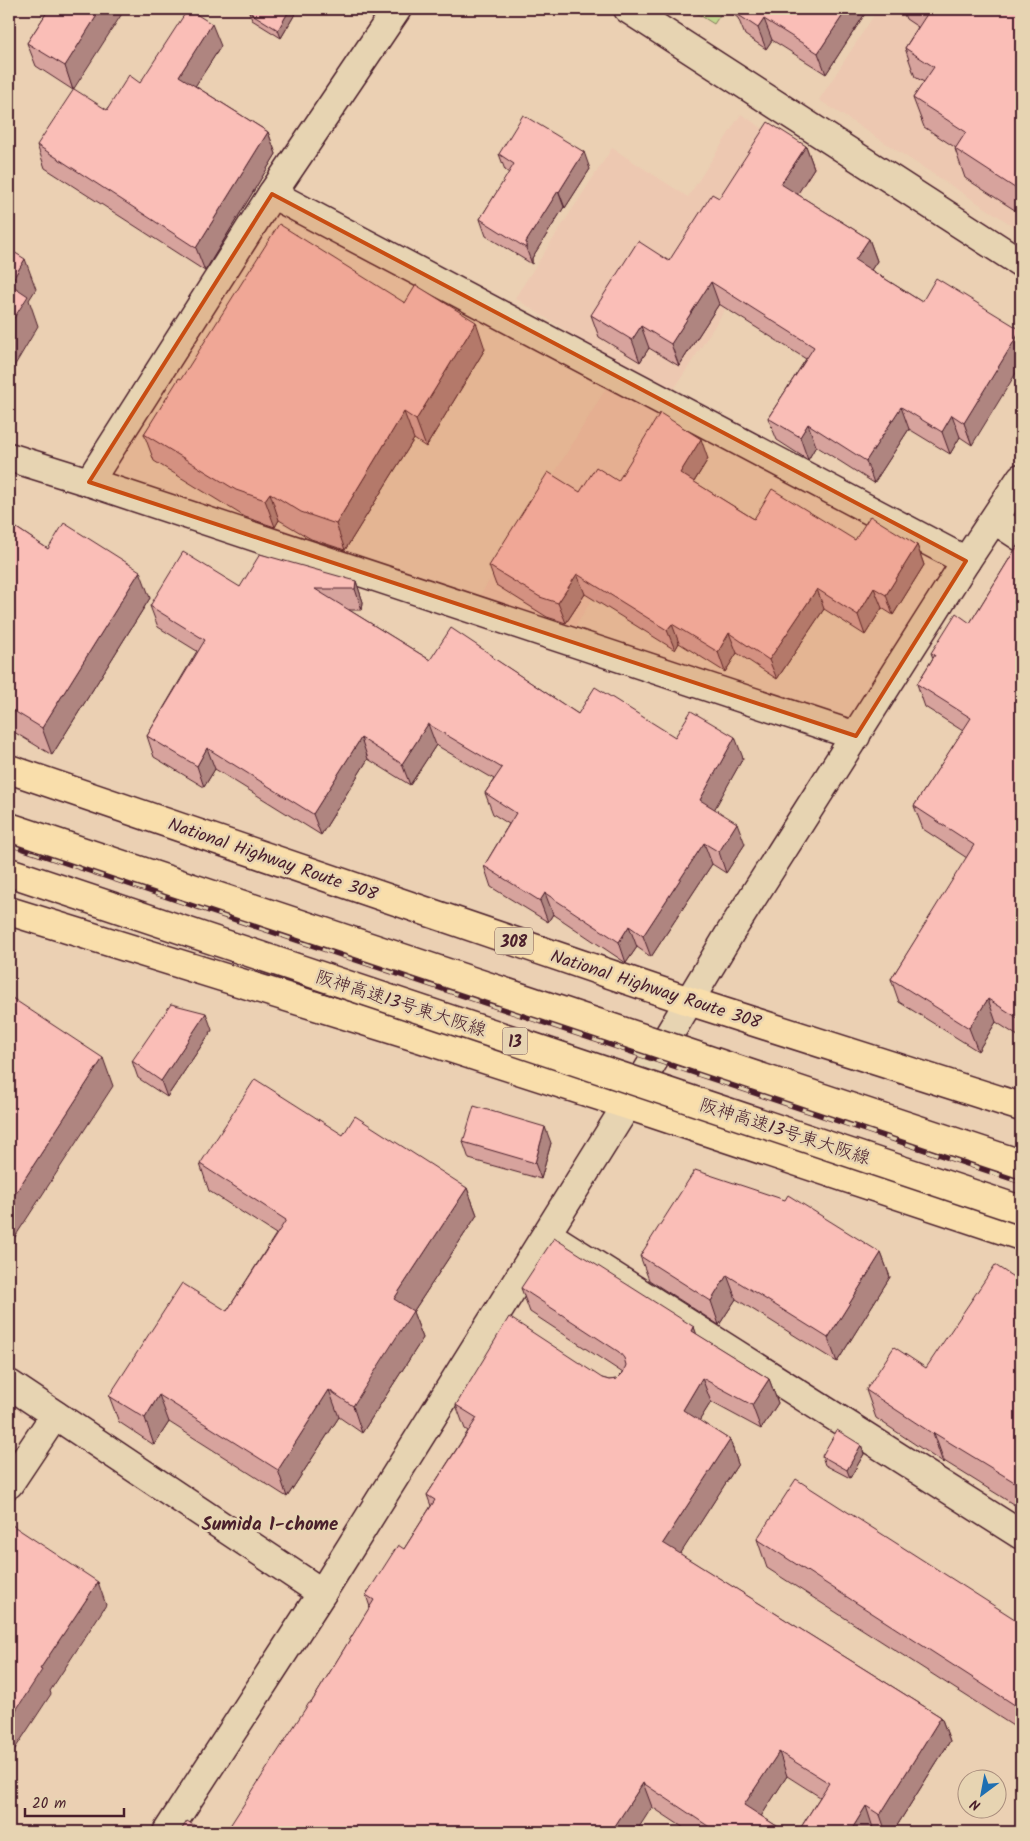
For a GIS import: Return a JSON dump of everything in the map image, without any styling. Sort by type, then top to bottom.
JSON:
[{"type":"highway","name":"National Highway Route 308","points":[[9,769],[689,1001],[1021,1107]]},
{"type":"highway","points":[[9,827],[1021,1164]]},
{"type":"highway","name":"阪神高速13号東大阪線","points":[[9,872],[1021,1210]]},
{"type":"highway","points":[[9,911],[419,1038],[1021,1236]]},
{"type":"street","points":[[89,482],[272,194],[397,9]]},
{"type":"street","points":[[628,9],[1021,263]]},
{"type":"street","points":[[272,194],[966,560]]},
{"type":"street","points":[[9,457],[856,736]]},
{"type":"street","points":[[167,1832],[322,1593],[547,1234],[730,933],[966,560],[995,520],[1021,478]]},
{"type":"street","points":[[995,520],[1021,537]]},
{"type":"street","points":[[547,1234],[1021,1535]]},
{"type":"street","points":[[499,1310],[523,1326]]},
{"type":"street","points":[[9,1384],[322,1593]]},
{"type":"street","points":[[9,1484],[55,1415]]},
{"type":"highlighted area","points":[[272,194],[966,561],[856,736],[89,482]]},
{"type":"shaded area","points":[[878,9],[1021,9],[1021,231],[819,100]]},
{"type":"shaded area","points":[[741,114],[818,165],[669,397],[515,298],[612,148],[688,197]]},
{"type":"shaded area","points":[[608,385],[691,436],[572,632],[478,599]]},
{"type":"green space","points":[[690,9],[724,9],[714,24]]},
{"type":"building","points":[[49,9],[101,9],[65,66],[27,43]]},
{"type":"building","points":[[188,9],[212,24],[179,76],[268,132],[196,248],[37,145],[74,89],[107,110],[129,75],[140,83]]},
{"type":"building","points":[[251,9],[290,9],[278,30],[249,12]]},
{"type":"building","points":[[740,9],[847,9],[818,53],[764,19],[758,28],[737,14]]},
{"type":"building","points":[[924,9],[1021,9],[1021,192],[955,149],[966,132],[913,98],[934,67],[905,48],[929,11]]},
{"type":"building","points":[[523,115],[584,152],[526,242],[526,248],[480,219],[514,164],[499,154]]},
{"type":"building","points":[[768,122],[806,146],[781,184],[869,239],[855,260],[922,302],[936,278],[1021,330],[964,423],[952,415],[942,432],[901,407],[866,461],[808,424],[800,437],[768,418],[814,347],[711,282],[671,344],[641,326],[632,340],[591,315],[638,241],[669,261],[712,194],[719,198]]},
{"type":"building","points":[[279,224],[405,303],[416,285],[476,322],[416,420],[404,412],[336,524],[301,512],[270,493],[265,500],[236,490],[144,434]]},
{"type":"building","points":[[9,249],[25,259],[10,284],[28,296],[9,326]]},
{"type":"building","points":[[660,413],[701,439],[680,473],[754,519],[772,489],[855,540],[870,516],[917,545],[886,595],[874,588],[858,615],[817,589],[769,660],[729,633],[718,652],[672,624],[667,630],[577,574],[558,603],[540,597],[489,566],[548,472],[580,492],[596,467],[618,481]]},
{"type":"building","points":[[9,523],[48,549],[64,523],[140,571],[42,728],[9,708]]},
{"type":"building","points":[[1021,540],[1021,1020],[988,999],[969,1028],[891,979],[974,845],[914,806],[971,718],[917,684],[935,655],[931,653],[956,613],[970,623]]},
{"type":"building","points":[[183,552],[240,587],[260,554],[356,581],[355,589],[315,589],[430,660],[451,628],[578,714],[595,687],[675,737],[691,711],[735,737],[700,800],[737,823],[719,852],[704,843],[643,936],[629,926],[619,942],[545,893],[540,901],[484,866],[516,813],[485,793],[502,768],[428,724],[402,764],[361,738],[313,814],[207,748],[197,766],[147,736],[205,640],[150,606]]},
{"type":"building","points":[[9,996],[103,1058],[9,1203]]},
{"type":"building","points":[[171,1004],[206,1013],[161,1081],[132,1061]]},
{"type":"building","points":[[255,1079],[343,1135],[355,1116],[467,1188],[394,1299],[413,1311],[353,1406],[329,1390],[278,1470],[159,1395],[145,1418],[109,1396],[182,1283],[227,1311],[286,1220],[200,1164]]},
{"type":"building","points":[[474,1106],[545,1127],[535,1163],[463,1142]]},
{"type":"building","points":[[695,1170],[785,1200],[788,1195],[881,1253],[828,1338],[727,1275],[711,1301],[640,1256]]},
{"type":"building","points":[[554,1238],[694,1327],[692,1331],[769,1379],[752,1405],[702,1378],[683,1410],[730,1440],[663,1543],[941,1717],[880,1815],[866,1806],[850,1832],[798,1832],[829,1783],[779,1752],[744,1805],[786,1832],[717,1832],[643,1783],[611,1832],[226,1832],[309,1703],[311,1703],[374,1600],[366,1595],[398,1545],[404,1549],[435,1500],[427,1495],[477,1418],[456,1405],[509,1317],[602,1378],[609,1380],[617,1379],[623,1373],[626,1365],[624,1358],[619,1352],[521,1288]]},
{"type":"building","points":[[995,1265],[1021,1282],[1021,1305],[1015,1315],[1021,1319],[1021,1486],[933,1434],[866,1390],[894,1347],[926,1368]]},
{"type":"building","points":[[837,1430],[861,1445],[847,1470],[822,1456]]},
{"type":"building","points":[[796,1479],[1021,1623],[1021,1709],[757,1539]]},
{"type":"building","points":[[9,1523],[98,1582],[40,1669],[42,1670],[9,1721]]},
{"type":"building","points":[[187,1821],[205,1832],[180,1832]]},
{"type":"railway","points":[[9,844],[1021,1182]]},
{"type":"railway","points":[[9,862],[1021,1209]]},
{"type":"district","name":"Sumida 1-chome","points":[[270,1523]]}]
